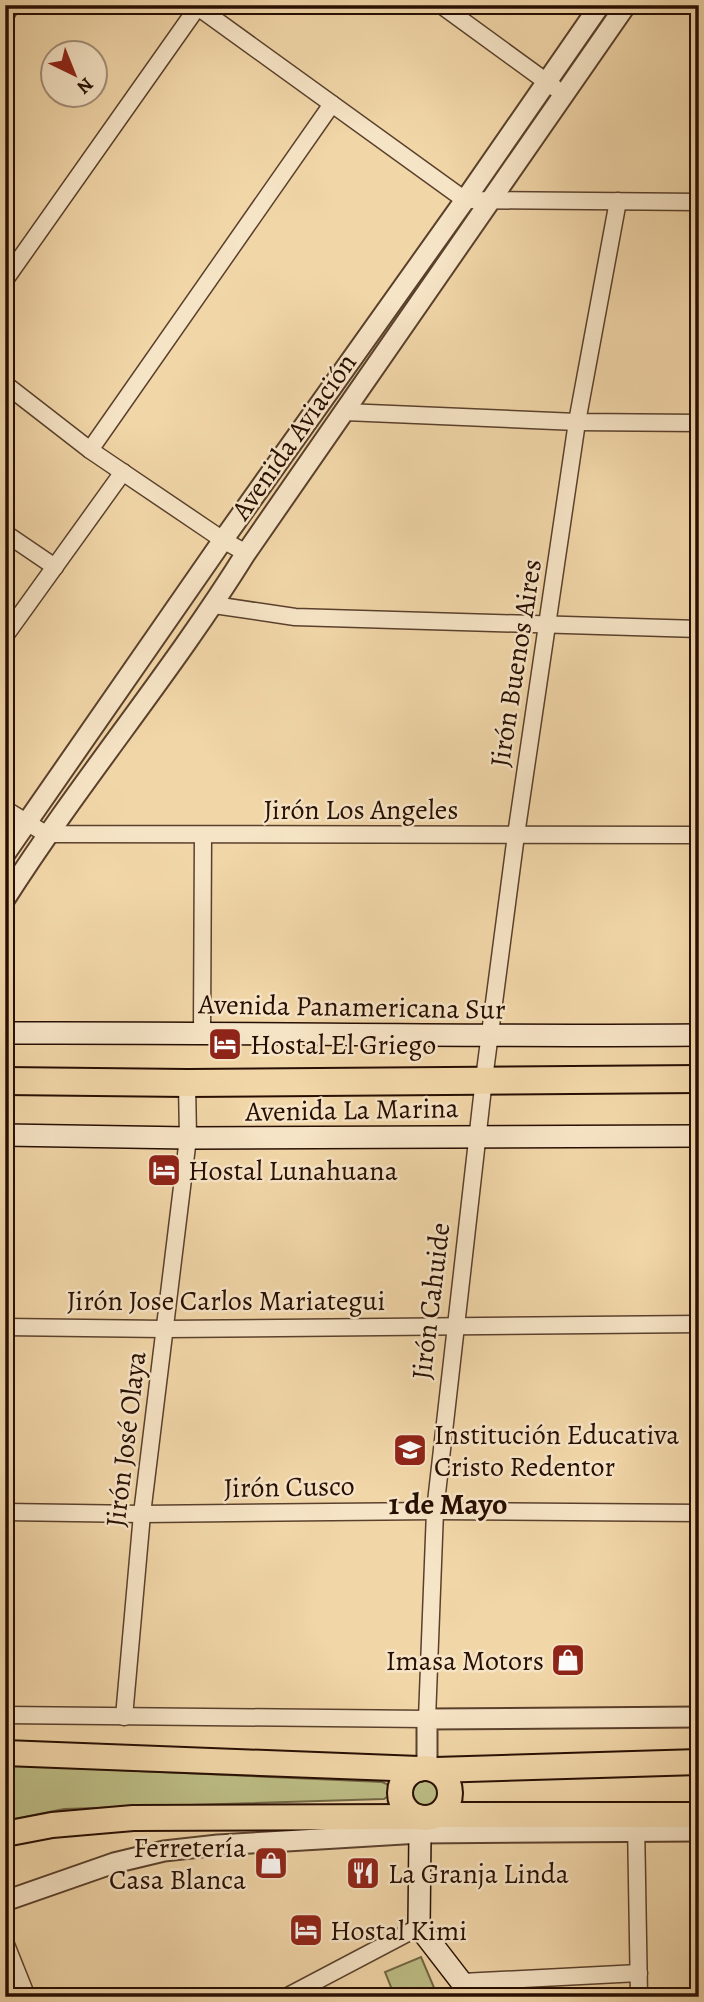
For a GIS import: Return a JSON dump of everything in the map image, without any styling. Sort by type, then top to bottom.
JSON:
[{"type":"highway","points":[[5,1081],[187,1083],[699,1079]]},
{"type":"main road","name":"Avenida Panamericana Sur","points":[[5,1033],[699,1035]]},
{"type":"main road","name":"Avenida La Marina","points":[[5,1135],[188,1138],[699,1136]]},
{"type":"main road","points":[[5,1754],[427,1769],[699,1762]]},
{"type":"main road","points":[[425,1821],[444,1810],[450,1795],[447,1780],[427,1769]]},
{"type":"main road","points":[[425,1821],[409,1812],[400,1797],[404,1779],[427,1769]]},
{"type":"main road","points":[[5,1834],[52,1825],[134,1818],[636,1823],[699,1815]]},
{"type":"main road","points":[[425,1821],[419,1927],[467,1989]]},
{"type":"street","points":[[5,16],[12,5]]},
{"type":"street","points":[[441,5],[564,94]]},
{"type":"street","name":"Avenida Aviación","points":[[5,854],[600,5]]},
{"type":"street","name":"Avenida Aviación","points":[[5,899],[46,835],[214,605],[246,553],[626,5]]},
{"type":"street","points":[[5,280],[198,6],[465,200],[699,202]]},
{"type":"street","points":[[90,450],[332,104]]},
{"type":"street","name":"Jirón Buenos Aires","points":[[478,1135],[516,835],[577,422],[618,201]]},
{"type":"street","points":[[5,384],[90,450],[246,553]]},
{"type":"street","points":[[345,412],[577,422],[699,423]]},
{"type":"street","points":[[5,636],[122,472]]},
{"type":"street","points":[[5,533],[55,568]]},
{"type":"street","points":[[214,605],[295,617],[699,629]]},
{"type":"street","name":"Jirón Los Angeles","points":[[5,809],[46,835],[699,835]]},
{"type":"street","points":[[202,1032],[203,835]]},
{"type":"street","name":"Jirón José Olaya","points":[[124,1717],[142,1514],[188,1138],[187,1083]]},
{"type":"street","name":"Jirón Cahuide","points":[[427,1769],[435,1511],[478,1135]]},
{"type":"street","name":"Jirón Jose Carlos Mariategui","points":[[5,1328],[699,1324]]},
{"type":"street","name":"Jirón Cusco","points":[[5,1512],[699,1513]]},
{"type":"street","points":[[5,1715],[427,1719],[699,1717]]},
{"type":"street","points":[[5,1901],[114,1863],[164,1851],[425,1821]]},
{"type":"street","points":[[639,1997],[636,1823],[699,1831]]},
{"type":"street","points":[[286,1997],[419,1927]]},
{"type":"street","points":[[5,1942],[27,1997]]},
{"type":"street","points":[[467,1989],[639,1973]]},
{"type":"green space","points":[[5,1765],[382,1782],[389,1785],[391,1794],[384,1799],[64,1809],[5,1821]]},
{"type":"green space","points":[[426,1780],[435,1784],[439,1793],[435,1802],[426,1806],[417,1802],[413,1793],[417,1784]]},
{"type":"green space","points":[[421,1957],[438,1997],[395,1997],[385,1972]]},
{"type":"place","name":"Hostal El Griego","points":[[225,1044]]},
{"type":"place","name":"Hostal Lunahuana","points":[[164,1170]]},
{"type":"place","name":"Institución Educativa Cristo Redentor","points":[[410,1450]]},
{"type":"place","name":"Imasa Motors","points":[[568,1660]]},
{"type":"place","name":"Ferretería Casa Blanca","points":[[271,1863]]},
{"type":"place","name":"La Granja Linda","points":[[363,1873]]},
{"type":"place","name":"Hostal Kimi","points":[[306,1930]]},
{"type":"district","name":"1 de Mayo","points":[[448,1504]]}]
